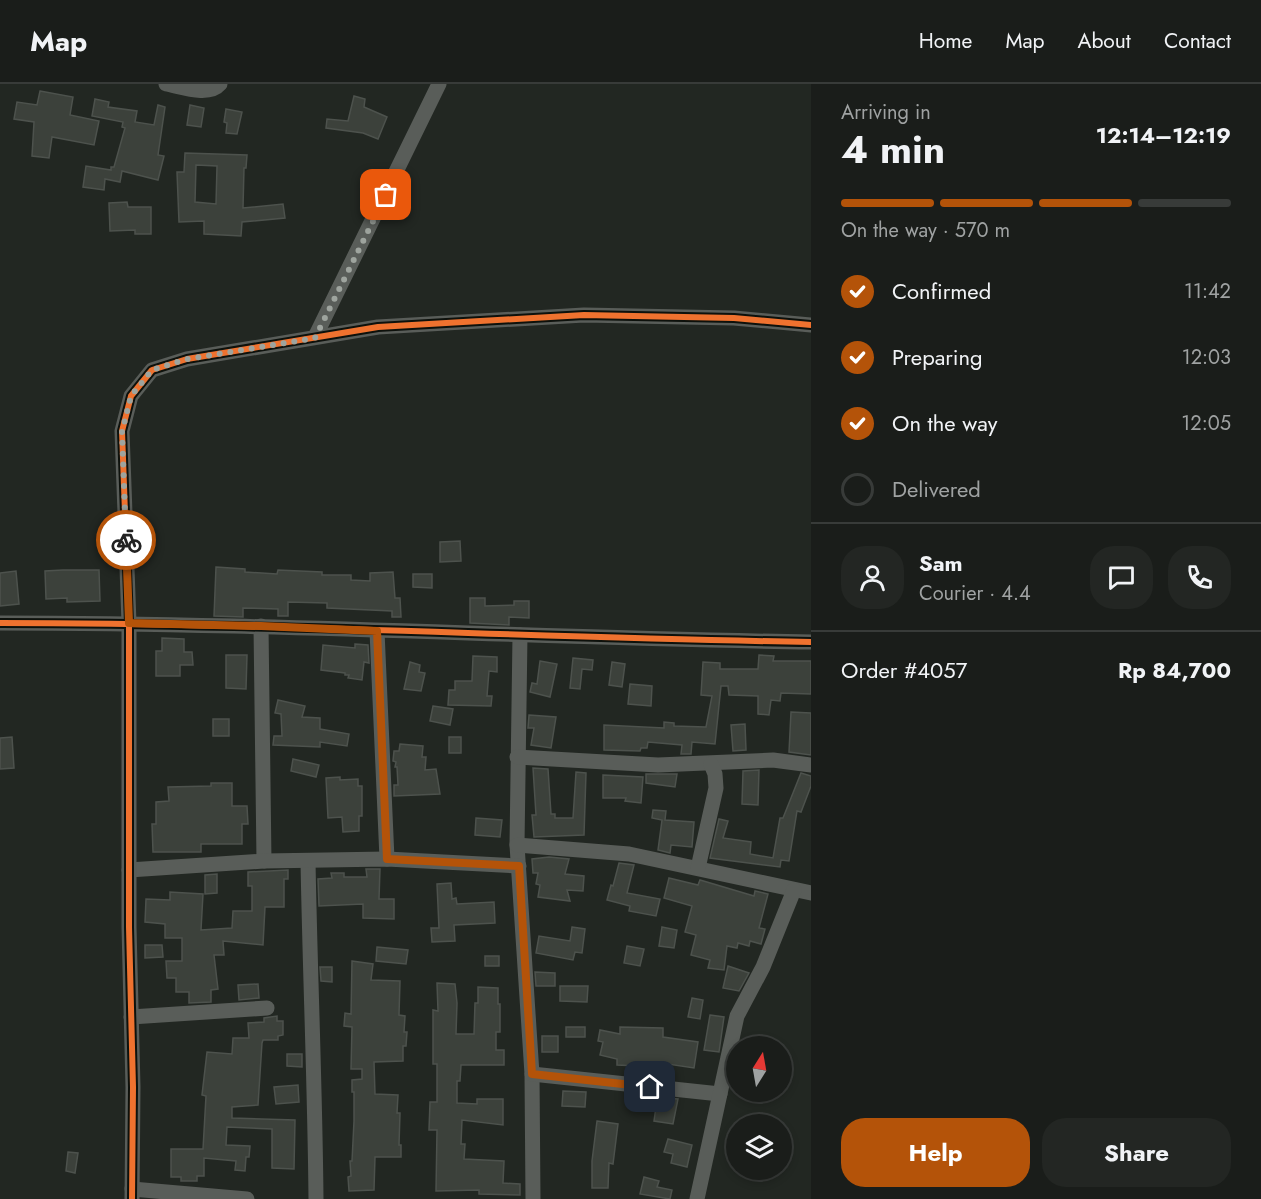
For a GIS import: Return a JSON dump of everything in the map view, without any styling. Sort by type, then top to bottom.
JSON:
[{"type":"street","points":[[166,84],[213,90],[220,84]]},
{"type":"street","points":[[315,338],[439,84]]},
{"type":"street","points":[[246,1199],[132,1194],[134,1088],[129,870],[129,623],[122,432],[131,396],[152,370],[187,359],[378,327],[584,315],[734,318],[811,325]]},
{"type":"street","points":[[0,623],[261,626],[811,642]]},
{"type":"street","points":[[261,626],[264,861]]},
{"type":"street","points":[[377,631],[387,859]]},
{"type":"street","points":[[520,635],[517,757],[518,845],[532,1074],[533,1199]]},
{"type":"street","points":[[517,757],[658,765],[773,760],[811,765]]},
{"type":"street","points":[[698,868],[716,788],[715,774],[711,764]]},
{"type":"street","points":[[518,845],[629,854],[811,893]]},
{"type":"street","points":[[129,870],[264,861],[387,859],[519,866]]},
{"type":"street","points":[[309,861],[316,1199]]},
{"type":"street","points":[[697,1199],[737,1016],[763,967],[794,890]]},
{"type":"street","points":[[131,1017],[267,1008]]},
{"type":"street","points":[[532,1074],[720,1094]]},
{"type":"building","points":[[40,91],[73,97],[70,115],[99,121],[94,145],[52,137],[49,158],[32,156],[34,122],[14,119],[17,102],[37,105]]},
{"type":"building","points":[[354,96],[365,99],[364,107],[387,117],[378,139],[363,133],[326,128],[327,119],[348,121]]},
{"type":"building","points":[[95,99],[109,102],[108,107],[137,111],[135,122],[154,125],[158,105],[165,107],[158,155],[164,156],[158,180],[122,171],[120,182],[105,179],[104,190],[83,187],[86,166],[111,170],[111,167],[114,167],[125,128],[122,127],[123,122],[92,116]]},
{"type":"building","points":[[190,105],[204,108],[201,127],[187,125]]},
{"type":"building","points":[[226,109],[242,112],[237,134],[226,133],[227,123],[224,122]]},
{"type":"building","points":[[185,153],[247,155],[246,168],[244,168],[243,208],[283,204],[285,218],[242,222],[241,236],[204,234],[204,221],[179,222],[177,172],[184,172]],"holes":[[[196,165],[217,166],[216,204],[195,202]]]},
{"type":"building","points":[[127,202],[128,207],[151,207],[151,234],[135,234],[135,230],[110,231],[109,203]]},
{"type":"building","points":[[460,541],[461,561],[440,562],[440,542]]},
{"type":"building","points":[[216,567],[277,574],[278,570],[322,572],[322,575],[351,575],[351,580],[370,581],[370,573],[393,572],[395,598],[400,598],[401,617],[392,617],[392,611],[327,608],[327,603],[288,602],[288,616],[278,616],[278,609],[243,608],[243,617],[214,616]]},
{"type":"building","points":[[99,570],[100,601],[67,602],[67,598],[46,599],[45,571]]},
{"type":"building","points":[[16,571],[19,604],[0,606],[0,573]]},
{"type":"building","points":[[413,574],[432,574],[432,588],[413,587]]},
{"type":"building","points":[[470,598],[485,598],[485,606],[514,605],[514,601],[529,601],[529,618],[509,617],[509,625],[470,623]]},
{"type":"building","points":[[162,638],[184,639],[184,652],[192,652],[193,665],[180,665],[180,676],[156,676],[156,651],[162,651]]},
{"type":"building","points":[[355,644],[368,645],[369,663],[364,662],[362,680],[348,678],[349,675],[345,673],[321,670],[323,645],[355,648]]},
{"type":"building","points":[[226,655],[247,655],[246,689],[226,688]]},
{"type":"building","points":[[759,655],[774,656],[773,661],[811,661],[811,694],[781,693],[780,701],[771,700],[769,715],[758,714],[758,696],[729,695],[728,686],[721,686],[715,744],[692,742],[691,754],[681,754],[682,745],[648,742],[647,748],[641,748],[640,751],[604,750],[604,725],[664,728],[664,722],[674,723],[674,726],[706,727],[712,696],[701,695],[703,662],[720,663],[720,669],[758,669]]},
{"type":"building","points":[[473,656],[497,657],[497,672],[489,671],[487,696],[492,696],[491,706],[448,705],[449,690],[455,690],[455,681],[472,681]]},
{"type":"building","points":[[573,658],[593,660],[592,670],[582,669],[580,689],[570,688]]},
{"type":"building","points":[[540,661],[557,664],[550,697],[530,692],[532,683],[537,684]]},
{"type":"building","points":[[410,662],[420,665],[419,672],[425,673],[421,691],[404,689]]},
{"type":"building","points":[[612,662],[625,664],[622,687],[609,685]]},
{"type":"building","points":[[630,684],[652,686],[651,706],[628,704]]},
{"type":"building","points":[[278,700],[305,706],[302,717],[320,718],[320,729],[349,734],[347,746],[320,742],[320,747],[273,745],[274,736],[282,736],[281,714],[275,713]]},
{"type":"building","points":[[433,706],[453,709],[450,725],[430,721]]},
{"type":"building","points":[[791,712],[811,713],[811,755],[789,752]]},
{"type":"building","points":[[529,715],[556,717],[551,748],[531,745],[534,728],[528,728]]},
{"type":"building","points":[[213,719],[229,719],[229,736],[213,736]]},
{"type":"building","points":[[745,724],[746,750],[733,751],[731,725]]},
{"type":"building","points":[[12,737],[14,768],[0,769],[0,738]]},
{"type":"building","points":[[449,737],[461,737],[461,753],[449,753]]},
{"type":"building","points":[[400,744],[423,746],[422,757],[426,757],[425,770],[436,769],[440,794],[394,796],[394,785],[398,785],[396,762],[393,761],[394,751],[399,751]]},
{"type":"building","points":[[293,759],[319,765],[316,777],[291,771]]},
{"type":"building","points":[[533,768],[548,769],[551,814],[555,814],[555,818],[573,818],[576,772],[586,773],[584,835],[534,837],[532,815],[536,815]]},
{"type":"building","points":[[759,770],[758,805],[742,804],[743,771]]},
{"type":"building","points":[[801,773],[811,776],[811,786],[801,812],[797,811],[789,861],[781,860],[780,867],[710,858],[719,819],[728,821],[723,838],[751,842],[750,854],[773,858],[780,818],[783,818]]},
{"type":"building","points":[[646,774],[677,774],[675,787],[646,783]]},
{"type":"building","points":[[603,775],[643,777],[641,803],[625,801],[626,798],[603,798]]},
{"type":"building","points":[[340,777],[340,780],[358,779],[358,786],[362,786],[362,816],[359,816],[359,831],[343,832],[342,817],[328,818],[326,778]]},
{"type":"building","points":[[211,783],[232,783],[232,806],[247,806],[248,824],[242,824],[242,844],[201,844],[201,852],[153,852],[152,824],[156,824],[156,802],[169,801],[168,787],[211,786]]},
{"type":"building","points":[[653,810],[666,811],[665,820],[694,822],[692,847],[671,845],[670,853],[658,850],[662,820],[652,818]]},
{"type":"building","points":[[476,818],[502,820],[500,837],[475,835]]},
{"type":"building","points":[[549,857],[569,859],[565,874],[584,876],[583,891],[567,890],[570,901],[538,897],[540,885],[536,884],[538,873],[533,873],[532,859]]},
{"type":"building","points":[[619,863],[634,865],[627,893],[660,899],[656,916],[629,911],[630,906],[607,900]]},
{"type":"building","points":[[366,869],[380,869],[379,899],[394,899],[394,919],[363,918],[363,904],[319,906],[318,879],[332,878],[331,873],[344,873],[344,877],[367,877]]},
{"type":"building","points":[[288,870],[288,879],[284,879],[284,907],[265,907],[263,945],[223,941],[224,955],[214,955],[218,989],[211,990],[211,1002],[189,1003],[189,992],[176,992],[176,978],[167,978],[166,961],[182,961],[182,938],[165,938],[165,924],[145,922],[146,899],[170,900],[170,892],[203,894],[201,930],[232,928],[233,911],[252,911],[252,886],[248,886],[248,872]]},
{"type":"building","points":[[217,874],[217,893],[205,894],[205,875]]},
{"type":"building","points":[[669,878],[698,885],[700,880],[754,896],[755,891],[768,894],[759,928],[765,929],[761,944],[750,941],[749,946],[738,943],[737,948],[727,946],[724,970],[708,968],[710,960],[691,955],[696,935],[685,932],[692,906],[664,898]]},
{"type":"building","points":[[451,883],[452,899],[456,898],[457,904],[494,902],[495,923],[454,925],[455,941],[432,942],[431,928],[439,928],[437,884]]},
{"type":"building","points":[[572,927],[585,929],[582,953],[575,952],[573,960],[536,953],[539,936],[570,941]]},
{"type":"building","points":[[662,927],[677,930],[674,948],[659,946]]},
{"type":"building","points":[[145,945],[162,945],[163,957],[145,958]]},
{"type":"building","points":[[627,946],[644,949],[640,966],[624,963]]},
{"type":"building","points":[[377,947],[408,950],[406,964],[376,961]]},
{"type":"building","points":[[485,956],[499,956],[499,966],[485,966]]},
{"type":"building","points":[[352,961],[373,964],[371,980],[400,981],[399,1015],[405,1016],[404,1032],[407,1032],[406,1046],[403,1046],[403,1061],[374,1062],[375,1094],[398,1095],[397,1113],[400,1113],[401,1157],[375,1157],[374,1190],[349,1191],[348,1177],[351,1176],[350,1161],[352,1161],[354,1121],[352,1080],[362,1079],[362,1069],[351,1069],[352,1027],[344,1026],[345,1013],[351,1014]]},
{"type":"building","points":[[728,966],[749,973],[739,991],[723,988]]},
{"type":"building","points":[[320,967],[332,967],[332,982],[321,981]]},
{"type":"building","points":[[535,972],[555,973],[555,986],[536,986]]},
{"type":"building","points":[[437,983],[455,984],[456,1034],[474,1034],[478,987],[498,988],[500,1032],[496,1032],[496,1050],[504,1050],[504,1065],[461,1065],[460,1081],[457,1081],[457,1103],[477,1104],[477,1099],[503,1099],[503,1125],[462,1120],[461,1144],[465,1144],[464,1159],[504,1161],[503,1183],[520,1184],[520,1195],[479,1194],[479,1190],[436,1191],[437,1130],[429,1130],[430,1102],[437,1102],[437,1064],[433,1064],[433,1010],[438,1011]]},
{"type":"building","points":[[258,984],[259,998],[239,1000],[238,985]]},
{"type":"building","points":[[560,986],[588,986],[587,1002],[560,1001]]},
{"type":"building","points":[[692,998],[703,1000],[700,1019],[688,1017]]},
{"type":"building","points":[[710,1015],[724,1017],[719,1052],[704,1050]]},
{"type":"building","points":[[277,1016],[277,1021],[283,1021],[283,1035],[278,1036],[278,1040],[263,1040],[258,1105],[232,1107],[232,1118],[295,1120],[294,1169],[272,1168],[272,1129],[227,1127],[226,1145],[250,1146],[245,1171],[235,1170],[236,1161],[204,1158],[204,1176],[197,1176],[197,1181],[181,1181],[181,1177],[171,1177],[171,1149],[203,1149],[206,1096],[202,1095],[207,1052],[232,1054],[233,1038],[249,1038],[248,1023],[264,1022],[264,1018]]},
{"type":"building","points":[[566,1027],[585,1027],[585,1037],[566,1037]]},
{"type":"building","points":[[620,1027],[663,1028],[663,1037],[698,1042],[694,1068],[661,1063],[661,1067],[617,1065],[617,1059],[600,1055],[603,1042],[598,1041],[600,1030],[620,1034]]},
{"type":"building","points":[[542,1036],[558,1036],[558,1052],[542,1052]]},
{"type":"building","points":[[287,1054],[302,1054],[302,1067],[287,1066]]},
{"type":"building","points":[[298,1085],[299,1102],[276,1104],[274,1087]]},
{"type":"building","points":[[563,1091],[586,1092],[585,1107],[562,1106]]},
{"type":"building","points":[[665,1098],[678,1099],[673,1124],[654,1121],[656,1107],[663,1109]]},
{"type":"building","points":[[597,1121],[618,1124],[613,1164],[609,1163],[608,1188],[592,1188],[592,1161]]},
{"type":"building","points":[[668,1139],[692,1145],[687,1167],[671,1163],[673,1154],[664,1152]]},
{"type":"building","points":[[68,1152],[78,1153],[75,1173],[66,1171]]},
{"type":"building","points":[[644,1177],[659,1181],[657,1187],[672,1190],[670,1199],[640,1194]]},
{"type":"cycle path","points":[[132,1199],[129,623],[122,431],[131,396],[152,370],[187,359],[378,327],[584,315],[734,318],[811,325]]},
{"type":"cycle path","points":[[0,623],[203,625],[811,642]]},
{"type":"way so far","points":[[126,540],[122,432],[131,396],[152,370],[187,359],[315,338],[386,195]]},
{"type":"route","points":[[126,540],[129,623],[377,631],[377,673],[386,804],[387,859],[519,866],[532,1074],[650,1087]]}]
